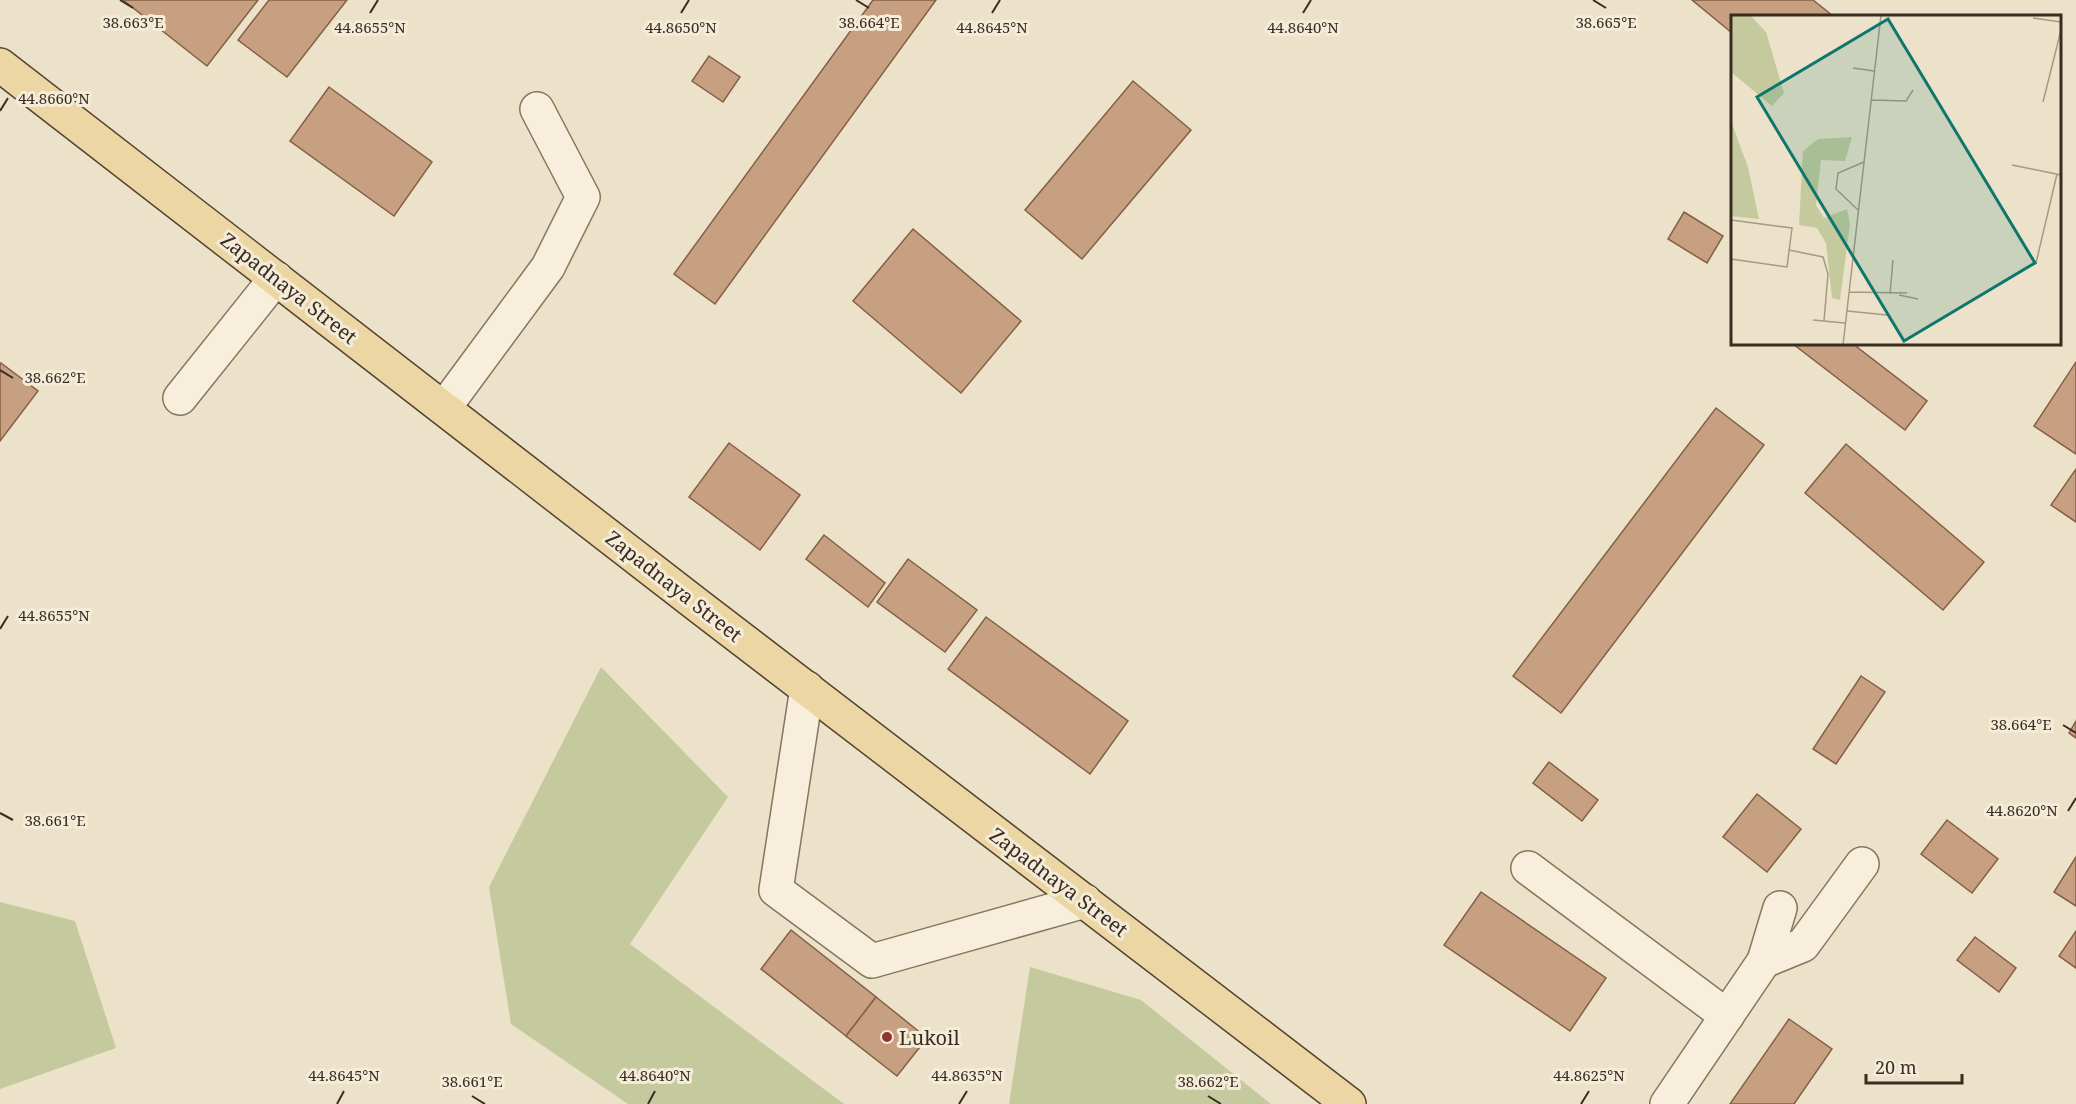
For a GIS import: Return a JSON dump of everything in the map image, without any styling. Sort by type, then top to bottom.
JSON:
[{"type":"main road","name":"Zapadnaya Street","points":[[0,65],[1349,1104]]},
{"type":"lane","points":[[444,408],[548,267],[583,196],[537,109]]},
{"type":"lane","points":[[180,398],[276,278]]},
{"type":"lane","points":[[807,688],[776,890],[873,961],[1085,901]]},
{"type":"lane","points":[[1764,961],[1803,945],[1862,864]]},
{"type":"lane","points":[[1528,868],[1727,1016]]},
{"type":"lane","points":[[1667,1104],[1764,961],[1780,908]]},
{"type":"green space","points":[[601,667],[728,797],[630,944],[844,1104],[628,1104],[511,1024],[489,887]]},
{"type":"green space","points":[[0,902],[75,921],[116,1048],[0,1089]]},
{"type":"green space","points":[[1030,967],[1141,1000],[1271,1104],[1009,1104]]},
{"type":"building","points":[[123,0],[258,0],[207,66]]},
{"type":"building","points":[[269,0],[347,0],[287,77],[238,40]]},
{"type":"building","points":[[873,0],[936,0],[715,304],[674,274]]},
{"type":"building","points":[[1692,0],[1813,0],[1832,15],[1731,15],[1731,32]]},
{"type":"building","points":[[709,56],[740,77],[723,102],[692,81]]},
{"type":"building","points":[[1133,81],[1191,130],[1082,259],[1025,210]]},
{"type":"building","points":[[329,87],[432,162],[394,216],[290,141]]},
{"type":"building","points":[[1684,212],[1723,236],[1707,263],[1668,239]]},
{"type":"building","points":[[913,229],[1021,321],[961,393],[853,301]]},
{"type":"building","points":[[1794,345],[1854,345],[1927,401],[1905,430]]},
{"type":"building","points":[[2076,362],[2076,454],[2034,426]]},
{"type":"building","points":[[1,363],[38,391],[0,441],[0,365]]},
{"type":"building","points":[[1716,408],[1764,445],[1561,713],[1513,676]]},
{"type":"building","points":[[729,443],[800,495],[760,550],[689,497]]},
{"type":"building","points":[[1846,444],[1984,562],[1943,610],[1805,493]]},
{"type":"building","points":[[2076,469],[2076,522],[2051,505]]},
{"type":"building","points":[[824,535],[885,583],[868,607],[806,559]]},
{"type":"building","points":[[908,559],[977,610],[945,652],[877,602]]},
{"type":"building","points":[[986,617],[1128,721],[1090,774],[948,669]]},
{"type":"building","points":[[1861,676],[1885,692],[1836,764],[1813,749]]},
{"type":"building","points":[[2076,721],[2076,738],[2069,733]]},
{"type":"building","points":[[1549,762],[1598,800],[1582,821],[1533,783]]},
{"type":"building","points":[[1757,794],[1801,829],[1767,872],[1723,837]]},
{"type":"building","points":[[1947,820],[1998,859],[1972,893],[1921,854]]},
{"type":"building","points":[[2076,857],[2076,906],[2054,892]]},
{"type":"building","points":[[1481,892],[1606,978],[1570,1031],[1444,945]]},
{"type":"building","points":[[791,930],[876,997],[846,1036],[761,969]]},
{"type":"building","points":[[2076,931],[2076,968],[2059,956]]},
{"type":"building","points":[[1975,937],[2016,968],[1999,992],[1957,960]]},
{"type":"building","name":"Lukoil","points":[[876,997],[927,1038],[897,1076],[846,1036]]},
{"type":"building","points":[[1789,1019],[1832,1049],[1794,1104],[1730,1104]]},
{"type":"place","name":"Lukoil","points":[[887,1037]]}]
